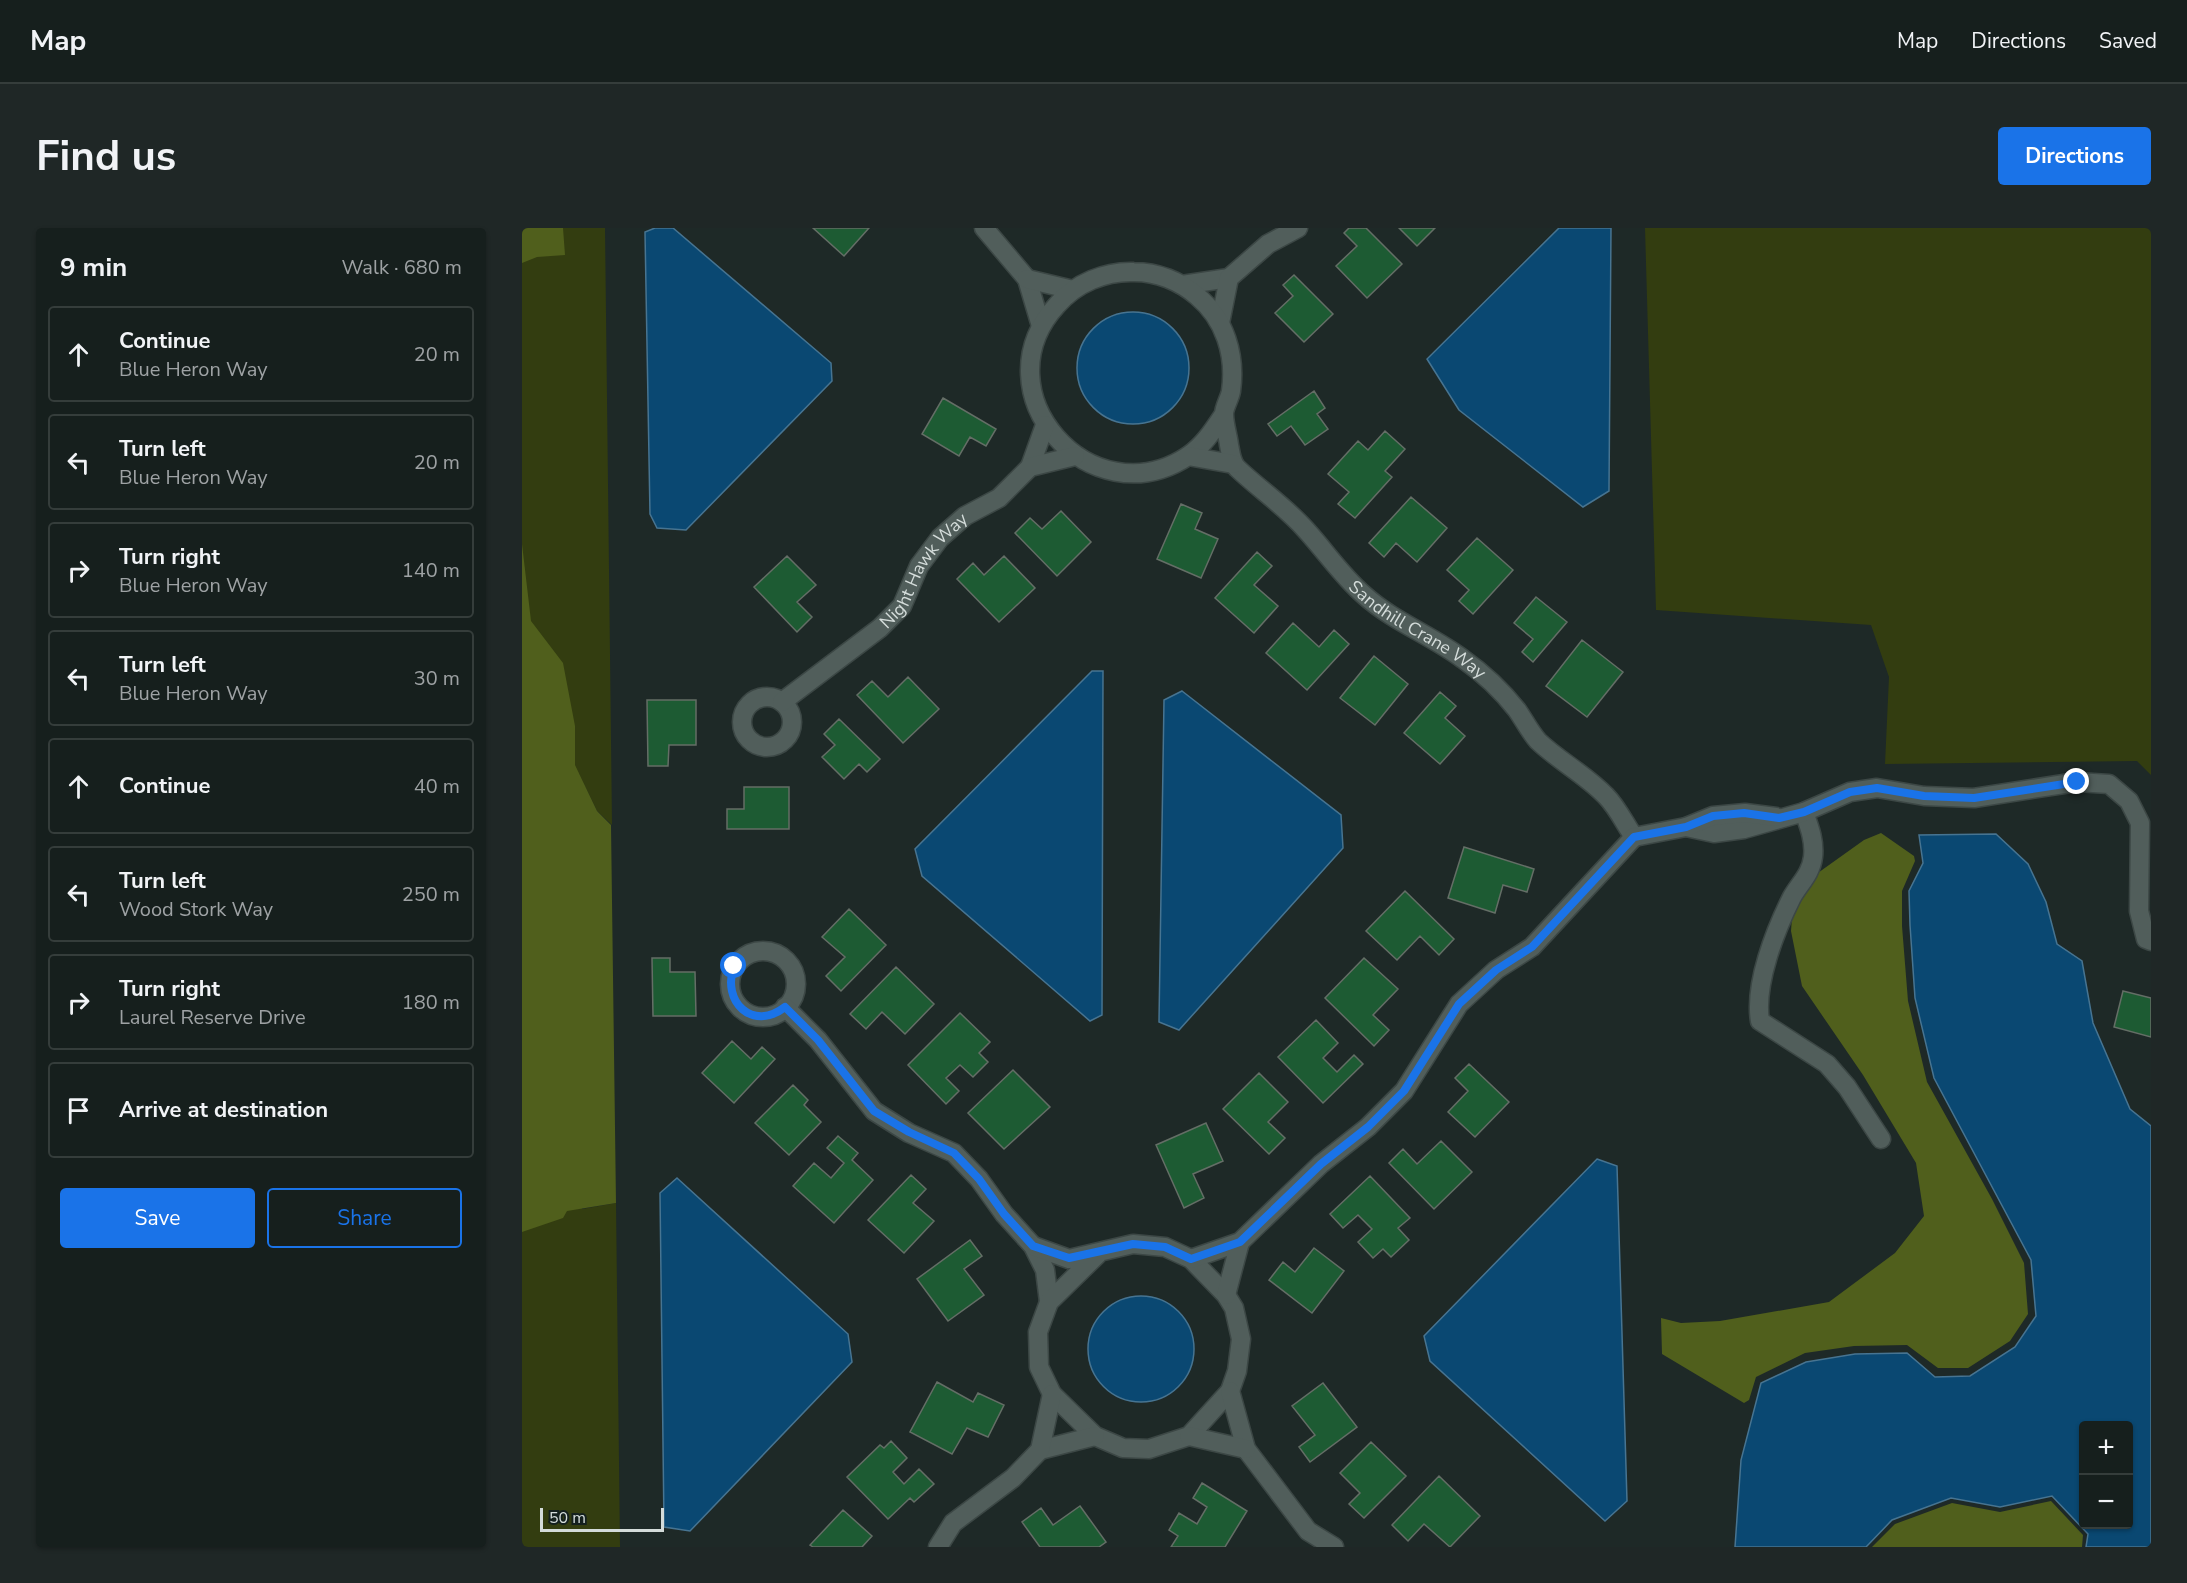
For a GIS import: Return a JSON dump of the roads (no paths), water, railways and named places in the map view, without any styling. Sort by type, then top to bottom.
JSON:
[{"type":"street","points":[[984,228],[1027,279],[1041,326]]},
{"type":"street","points":[[1182,285],[1229,278],[1268,244],[1298,228]]},
{"type":"street","points":[[1121,272],[1152,274],[1182,285],[1207,305],[1220,323],[1228,340],[1233,377],[1224,414],[1209,437],[1188,456],[1161,469],[1131,473],[1102,469],[1075,456],[1058,442],[1045,425],[1034,402],[1030,376],[1033,351],[1041,326],[1055,306],[1073,290],[1101,276],[1121,272]]},
{"type":"street","points":[[1220,323],[1229,278]]},
{"type":"street","points":[[1027,279],[1073,290]]},
{"type":"street","points":[[1188,456],[1233,464],[1224,414]]},
{"type":"street","points":[[1030,467],[1045,425]]},
{"type":"street","points":[[1030,467],[1075,456]]},
{"type":"street","name":"Sandhill Crane Way","points":[[1233,464],[1305,529],[1331,562],[1363,595],[1393,619],[1461,657],[1488,679],[1516,709],[1536,739],[1606,796],[1634,837]]},
{"type":"street","name":"Night Hawk Way","points":[[782,702],[880,628],[902,606],[919,566],[940,538],[965,516],[999,498],[1030,467]]},
{"type":"street","points":[[1191,1259],[1240,1242],[1321,1164],[1368,1127],[1404,1091],[1459,1004],[1496,970],[1532,947],[1634,837],[1686,827],[1714,833],[1744,829],[1804,812],[1850,792],[1877,788],[1924,796],[1974,798],[2077,782],[2109,784],[2129,801],[2139,823],[2139,911],[2148,940]]},
{"type":"street","points":[[1804,812],[1813,839],[1813,857],[1808,876],[1795,892],[1774,934],[1758,1007],[1760,1022],[1827,1064],[1847,1086],[1881,1139]]},
{"type":"street","points":[[785,1007],[818,1040],[874,1111],[909,1132],[954,1153],[979,1179],[1004,1214],[1033,1246],[1045,1270],[1049,1302]]},
{"type":"street","points":[[1226,1295],[1240,1242]]},
{"type":"street","points":[[1033,1246],[1069,1258],[1098,1254],[1133,1244],[1165,1247],[1191,1259],[1226,1295],[1234,1308],[1241,1339],[1237,1371],[1230,1391],[1189,1436],[1149,1449],[1123,1448],[1095,1436],[1052,1394],[1039,1367],[1038,1332],[1049,1302],[1098,1254]]},
{"type":"street","points":[[1230,1391],[1246,1449],[1308,1531],[1335,1547]]},
{"type":"street","points":[[938,1547],[953,1523],[1014,1478],[1040,1450],[1052,1394]]},
{"type":"street","points":[[1040,1450],[1095,1436]]},
{"type":"street","points":[[1189,1436],[1246,1449]]},
{"type":"water","points":[[655,228],[673,228],[831,363],[832,381],[686,530],[657,528],[650,514],[645,232]]},
{"type":"water","points":[[1559,228],[1611,228],[1609,491],[1583,507],[1459,410],[1427,359]]},
{"type":"water","points":[[1133,312],[1155,316],[1173,328],[1185,346],[1189,368],[1185,390],[1173,408],[1155,420],[1133,424],[1111,420],[1093,408],[1081,390],[1077,368],[1081,346],[1093,328],[1111,316]]},
{"type":"water","points":[[1092,671],[1103,671],[1102,1015],[1090,1021],[922,876],[915,849]]},
{"type":"water","points":[[1182,691],[1341,815],[1343,848],[1179,1030],[1159,1022],[1164,700]]},
{"type":"water","points":[[1996,834],[2028,864],[2046,902],[2057,944],[2082,961],[2093,1023],[2130,1109],[2151,1126],[2151,1547],[2086,1547],[2088,1534],[2083,1529],[2133,1529],[2133,1421],[2079,1421],[2079,1524],[2052,1496],[2000,1507],[1951,1498],[1892,1520],[1866,1547],[1735,1547],[1741,1460],[1761,1383],[1806,1362],[1855,1354],[1907,1353],[1935,1377],[1970,1376],[2015,1347],[2036,1316],[2031,1260],[1934,1078],[1915,998],[1910,925],[1909,891],[1923,863],[1919,835]]},
{"type":"water","points":[[1597,1159],[1617,1166],[1627,1501],[1605,1521],[1430,1361],[1424,1336]]},
{"type":"water","points":[[677,1178],[848,1334],[852,1362],[690,1531],[664,1527],[660,1193]]},
{"type":"water","points":[[1141,1296],[1161,1300],[1179,1311],[1190,1329],[1194,1349],[1190,1369],[1179,1387],[1161,1398],[1141,1402],[1121,1398],[1103,1387],[1092,1369],[1088,1349],[1092,1329],[1103,1311],[1121,1300]]}]
